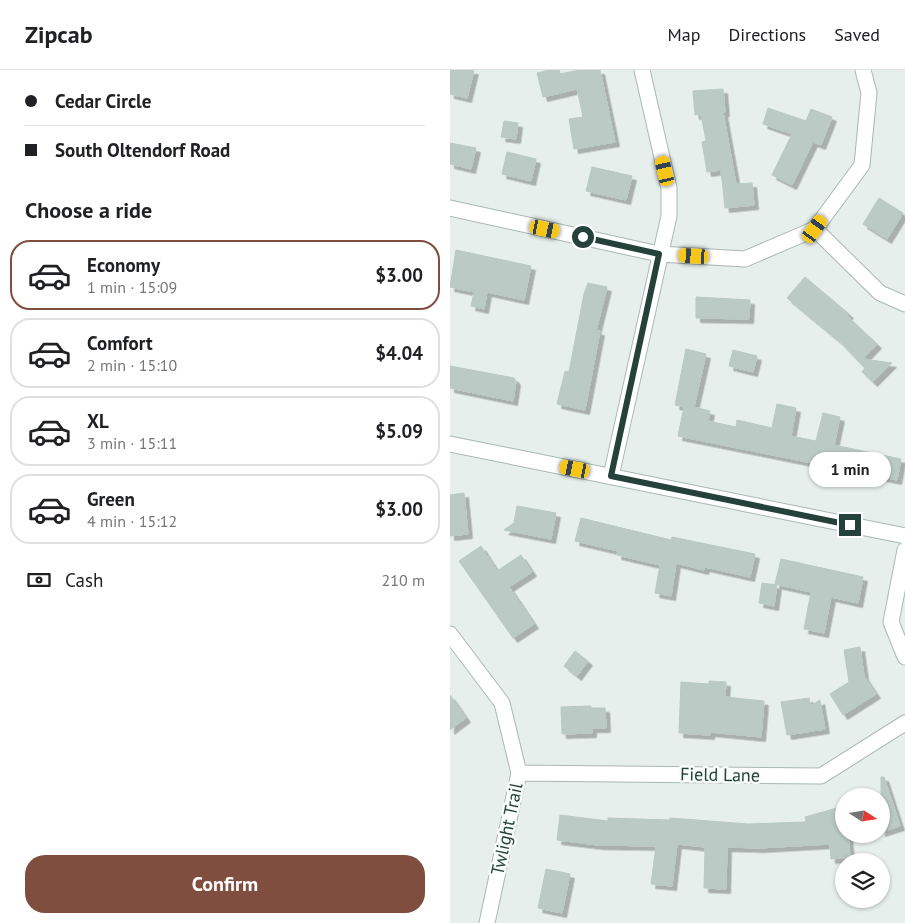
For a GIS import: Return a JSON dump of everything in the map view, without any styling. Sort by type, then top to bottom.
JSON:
[{"type":"street","points":[[611,476],[669,216],[669,188],[642,70]]},
{"type":"street","points":[[450,208],[659,254],[745,259],[815,229],[862,165],[869,93],[864,70]]},
{"type":"street","points":[[815,229],[880,293],[905,304]]},
{"type":"street","points":[[450,444],[905,536]]},
{"type":"street","points":[[905,550],[891,622],[905,656]]},
{"type":"street","name":"Twlight Trail","points":[[450,634],[502,703],[519,773],[487,923]]},
{"type":"street","name":"Field Lane","points":[[519,773],[821,776],[905,723]]},
{"type":"building","points":[[450,70],[474,70],[467,98],[450,94]]},
{"type":"building","points":[[559,70],[560,74],[579,70],[600,70],[615,142],[574,149],[569,119],[583,117],[577,89],[543,97],[537,73]]},
{"type":"building","points":[[723,89],[725,112],[723,112],[736,184],[752,183],[754,205],[725,208],[721,170],[707,172],[702,142],[706,141],[701,114],[695,115],[693,91]]},
{"type":"building","points":[[768,108],[806,121],[811,109],[832,117],[821,145],[813,142],[792,185],[772,175],[792,134],[763,124]]},
{"type":"building","points":[[504,121],[518,123],[516,139],[501,137]]},
{"type":"building","points":[[450,143],[476,148],[471,169],[450,164]]},
{"type":"building","points":[[507,152],[536,159],[531,181],[502,174]]},
{"type":"building","points":[[592,167],[632,176],[626,200],[586,191]]},
{"type":"building","points":[[879,198],[903,213],[887,239],[863,224]]},
{"type":"building","points":[[456,250],[531,266],[524,300],[487,292],[484,309],[471,306],[474,292],[450,287]]},
{"type":"building","points":[[805,277],[849,314],[847,316],[877,344],[863,359],[892,363],[873,382],[862,372],[865,368],[839,341],[787,298]]},
{"type":"building","points":[[588,283],[607,287],[596,331],[600,331],[585,410],[557,404],[565,371],[569,372],[584,294]]},
{"type":"building","points":[[696,297],[750,300],[749,319],[696,318]]},
{"type":"building","points":[[686,349],[706,354],[694,407],[710,411],[708,421],[736,427],[737,420],[772,428],[777,404],[796,408],[791,436],[816,441],[823,413],[840,417],[834,445],[901,459],[897,480],[678,436],[684,407],[675,405]]},
{"type":"building","points":[[733,350],[757,356],[753,372],[729,366]]},
{"type":"building","points":[[450,366],[514,378],[516,381],[513,401],[450,388]]},
{"type":"building","points":[[464,493],[468,534],[450,536],[450,495]]},
{"type":"building","points":[[517,506],[556,513],[551,539],[504,530],[514,523]]},
{"type":"building","points":[[581,518],[671,540],[672,537],[755,554],[750,577],[705,567],[704,570],[676,563],[671,596],[655,593],[660,565],[617,555],[618,551],[575,541]]},
{"type":"building","points":[[481,546],[497,571],[521,555],[532,572],[509,587],[534,624],[513,638],[459,561]]},
{"type":"building","points":[[781,559],[863,577],[858,603],[831,597],[824,633],[804,629],[811,592],[775,584]]},
{"type":"building","points":[[762,583],[777,585],[774,606],[759,603]]},
{"type":"building","points":[[860,647],[864,676],[876,694],[843,715],[830,694],[849,682],[844,650]]},
{"type":"building","points":[[575,651],[588,661],[577,676],[564,666]]},
{"type":"building","points":[[709,681],[726,682],[725,697],[764,701],[761,737],[710,732],[710,735],[679,733],[681,682],[709,684]]},
{"type":"building","points":[[450,695],[466,718],[450,730]]},
{"type":"building","points":[[809,698],[810,706],[820,700],[825,729],[787,735],[781,702]]},
{"type":"building","points":[[591,706],[591,708],[605,708],[606,728],[592,728],[592,733],[562,734],[561,707]]},
{"type":"building","points":[[881,777],[884,777],[888,788],[881,788]]},
{"type":"building","points":[[890,795],[900,826],[890,829]]},
{"type":"building","points":[[835,809],[835,843],[849,843],[850,853],[835,853],[835,859],[831,859],[830,844],[759,848],[727,847],[726,889],[704,888],[705,847],[677,844],[672,886],[651,884],[656,846],[598,845],[557,840],[560,815],[608,821],[608,818],[669,820],[670,818],[748,824],[806,822],[805,817]]},
{"type":"building","points":[[546,869],[570,874],[562,913],[538,908]]},
{"type":"route","points":[[583,237],[659,254],[611,476],[850,525]]}]
